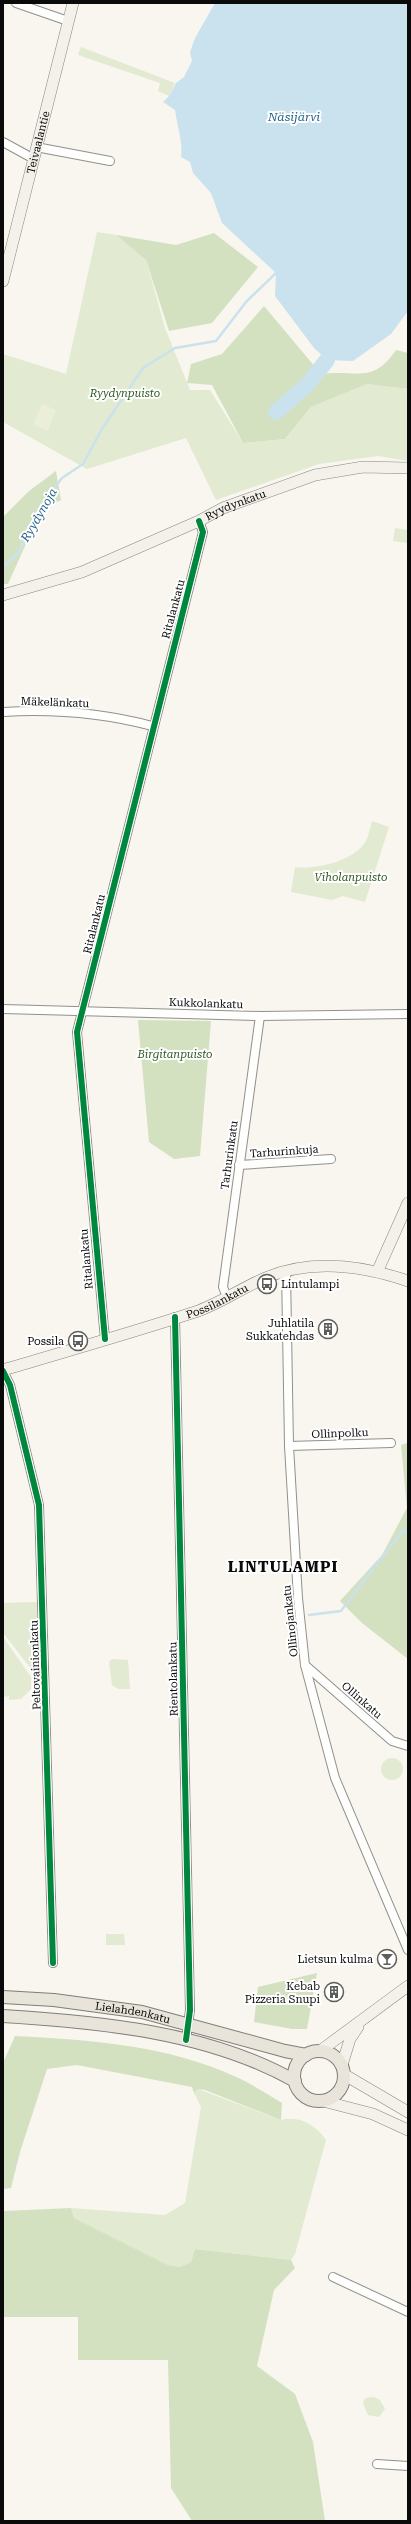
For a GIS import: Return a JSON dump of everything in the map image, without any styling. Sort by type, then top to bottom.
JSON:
[{"type":"main road","name":"Lielahdenkatu","points":[[3,1997],[107,2006],[187,2024],[285,2051],[306,2055]]},
{"type":"main road","name":"Lielahdenkatu","points":[[3,2016],[86,2023],[186,2040],[257,2062],[294,2081]]},
{"type":"main road","points":[[320,2051],[333,2055],[343,2070],[341,2090],[333,2097],[323,2101],[306,2098],[297,2088],[294,2081],[297,2065],[306,2055],[320,2051]]},
{"type":"street","points":[[16,3],[68,21]]},
{"type":"street","name":"Teivaalantie","points":[[3,282],[73,3]]},
{"type":"street","points":[[3,142],[34,159]]},
{"type":"street","points":[[36,147],[110,161]]},
{"type":"street","name":"Ryydynkatu","points":[[3,594],[82,572],[199,521],[223,508],[315,475],[363,467],[408,468]]},
{"type":"street","name":"Ritalankatu","points":[[105,1339],[77,1032],[84,1010],[152,726],[203,532],[199,521]]},
{"type":"street","name":"Mäkelänkatu","points":[[3,714],[76,712],[121,718],[152,726]]},
{"type":"street","name":"Kukkolankatu","points":[[3,1009],[84,1010],[260,1016],[408,1014]]},
{"type":"street","name":"Tarhurinkatu","points":[[227,1296],[223,1287],[260,1016]]},
{"type":"street","name":"Tarhurinkuja","points":[[239,1165],[331,1159]]},
{"type":"street","points":[[378,1270],[408,1204]]},
{"type":"street","name":"Possilankatu","points":[[3,1370],[207,1307],[264,1278],[286,1270],[333,1265],[378,1270],[408,1281]]},
{"type":"street","name":"Ollinojankatu","points":[[286,1270],[289,1446],[298,1598],[305,1665],[335,1778],[408,1950]]},
{"type":"street","name":"Rientolankatu","points":[[175,1317],[189,1986],[186,2040]]},
{"type":"street","name":"Peltovainionkatu","points":[[3,1370],[10,1385],[39,1505],[53,1963]]},
{"type":"street","name":"Ollinpolku","points":[[289,1446],[391,1443]]},
{"type":"street","name":"Ollinkatu","points":[[305,1665],[392,1741],[408,1746]]},
{"type":"street","points":[[320,2051],[361,2023],[408,1986]]},
{"type":"street","points":[[361,2023],[350,2039],[343,2070],[408,2112]]},
{"type":"street","points":[[323,2101],[374,2114],[408,2130]]},
{"type":"street","points":[[333,2277],[408,2312]]},
{"type":"street","points":[[378,2464],[408,2466]]},
{"type":"green space","points":[[81,47],[175,83],[169,96],[158,91],[160,83],[78,55]]},
{"type":"green space","name":"Ryydynpuisto","points":[[97,232],[116,235],[146,260],[165,328],[190,390],[210,390],[243,443],[285,439],[311,407],[367,384],[408,389],[408,461],[378,456],[319,464],[216,500],[186,438],[87,469],[3,422],[3,354],[66,374]]},
{"type":"green space","points":[[214,233],[258,267],[212,323],[169,331],[146,260],[116,235],[176,245]]},
{"type":"green space","points":[[264,306],[321,374],[371,372],[379,368],[387,361],[396,350],[408,353],[408,389],[367,384],[311,407],[285,439],[243,443],[212,385],[187,383],[191,364],[222,354]]},
{"type":"green space","points":[[42,404],[56,410],[48,431],[33,425]]},
{"type":"green space","points":[[56,471],[61,500],[41,510],[8,584],[3,584],[3,517],[29,491]]},
{"type":"green space","points":[[395,528],[408,530],[408,543],[393,541]]},
{"type":"green space","name":"Viholanpuisto","points":[[372,821],[389,827],[365,902],[343,896],[332,900],[291,892],[295,867],[303,868],[324,865],[345,858],[354,853],[362,847],[367,839]]},
{"type":"green space","name":"Birgitanpuisto","points":[[138,1020],[211,1021],[200,1156],[174,1159],[149,1142]]},
{"type":"green space","points":[[408,1443],[408,1659],[362,1623],[340,1601],[382,1555],[407,1508],[401,1445]]},
{"type":"green space","points":[[37,1602],[40,1680],[3,1633],[3,1603]]},
{"type":"green space","points":[[3,1637],[31,1677],[31,1689],[21,1699],[9,1700],[9,1696],[3,1697]]},
{"type":"green space","points":[[112,1659],[128,1660],[130,1689],[118,1689],[112,1685],[109,1662]]},
{"type":"green space","points":[[392,1758],[400,1761],[403,1769],[400,1777],[392,1780],[384,1777],[381,1769],[384,1761]]},
{"type":"green space","points":[[106,1934],[124,1934],[125,1945],[106,1945]]},
{"type":"green space","points":[[317,1973],[307,2029],[292,2029],[254,2022],[258,1987]]},
{"type":"green space","points":[[15,2036],[100,2042],[128,2046],[156,2051],[210,2066],[254,2086],[282,2103],[281,2120],[205,2090],[198,2089],[194,2093],[192,2087],[77,2065],[47,2069],[20,2152],[11,2188],[3,2189],[3,2063]]},
{"type":"green space","points":[[198,2089],[281,2120],[301,2120],[317,2130],[326,2140],[295,2254],[291,2260],[195,2249],[191,2262],[180,2267],[168,2265],[74,2218],[71,2208],[165,2215],[185,2203],[201,2107],[194,2093]]},
{"type":"green space","points":[[71,2208],[74,2218],[168,2265],[180,2267],[191,2262],[195,2249],[291,2260],[295,2268],[274,2290],[257,2366],[295,2394],[313,2442],[325,2521],[192,2521],[171,2488],[168,2360],[78,2360],[78,2317],[3,2317],[3,2211]]},
{"type":"green space","points":[[374,2397],[380,2400],[385,2409],[379,2417],[368,2415],[363,2403],[365,2398]]},
{"type":"water","name":"Näsijärvi","points":[[215,3],[408,3],[408,311],[391,334],[353,361],[327,360],[314,348],[275,296],[276,273],[222,223],[211,193],[193,173],[190,162],[181,157],[181,139],[175,110],[163,102],[169,96],[176,83],[184,77],[192,61],[190,52],[195,38]]},
{"type":"waterway","name":"Ryydynoja","points":[[3,567],[18,553],[46,499],[62,478],[83,464],[102,429],[143,368],[175,348],[216,341],[246,302],[276,273]]},
{"type":"waterway","points":[[276,412],[307,385],[327,360]]},
{"type":"waterway","points":[[309,1615],[341,1611],[403,1530],[408,1535]]},
{"type":"cycle path","points":[[105,1339],[77,1032],[203,532],[199,521]]},
{"type":"cycle path","points":[[175,1317],[190,2010],[186,2040]]},
{"type":"cycle path","points":[[3,1371],[10,1385],[39,1505],[53,1963]]},
{"type":"place","name":"Lintulampi","points":[[267,1284]]},
{"type":"place","name":"Juhlatila Sukkatehdas","points":[[328,1329]]},
{"type":"place","name":"Possila","points":[[78,1341]]},
{"type":"place","name":"Lietsun kulma","points":[[387,1959]]},
{"type":"place","name":"Kebab Pizzeria Snupi","points":[[334,1992]]},
{"type":"district","name":"LINTULAMPI","points":[[283,1567]]}]
